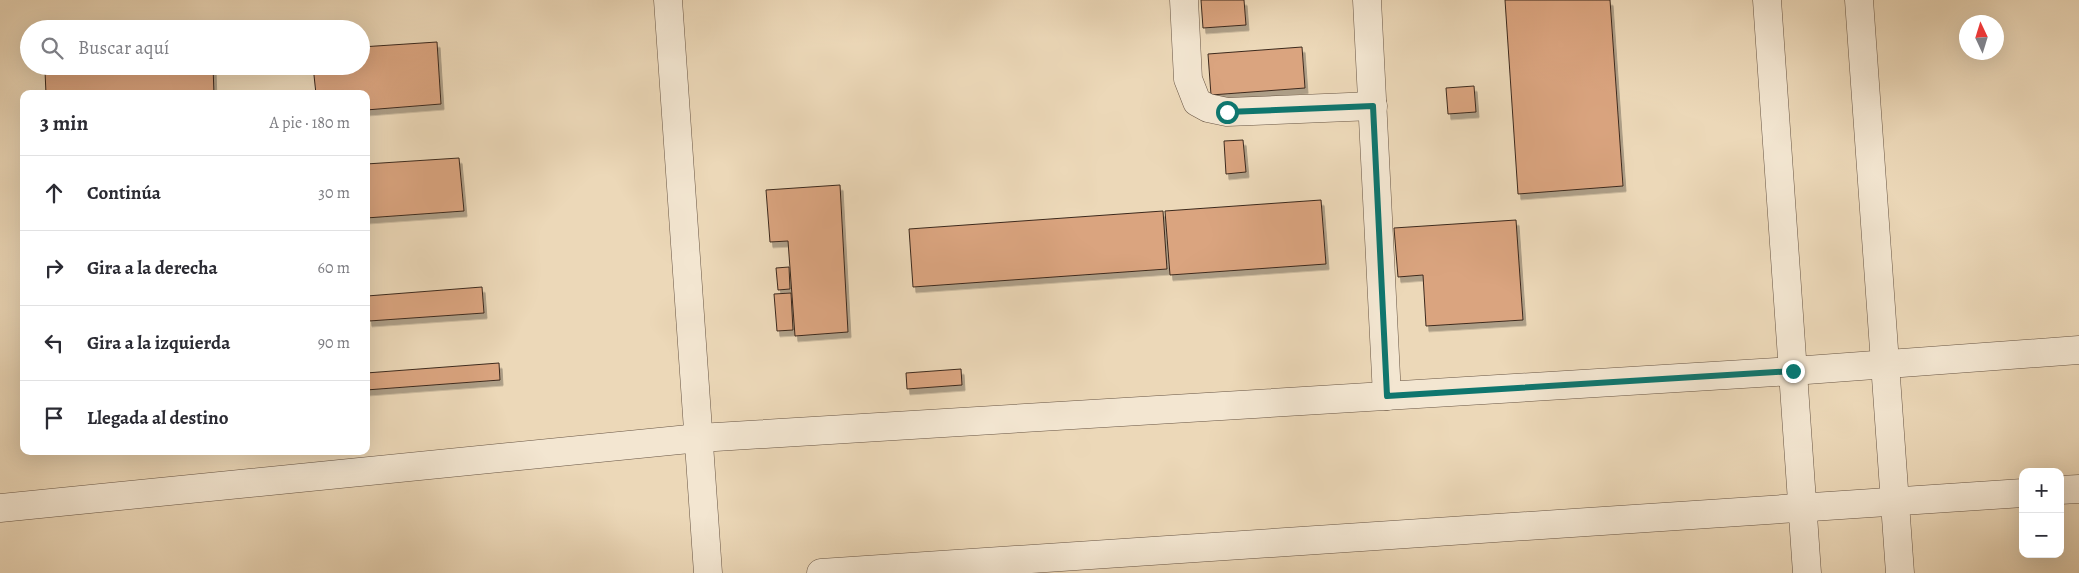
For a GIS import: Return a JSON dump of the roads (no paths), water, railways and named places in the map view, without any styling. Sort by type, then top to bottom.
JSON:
[{"type":"lane","points":[[668,0],[708,573]]},
{"type":"lane","points":[[1184,0],[1188,80],[1197,102],[1208,108],[1227,112],[1373,106]]},
{"type":"lane","points":[[1367,0],[1387,396]]},
{"type":"lane","points":[[1767,0],[1807,573]]},
{"type":"lane","points":[[1859,0],[1900,573]]},
{"type":"lane","points":[[0,508],[699,438],[1793,371],[2079,350]]},
{"type":"lane","points":[[2064,490],[2079,489]]},
{"type":"lane","points":[[821,573],[2019,492]]}]
